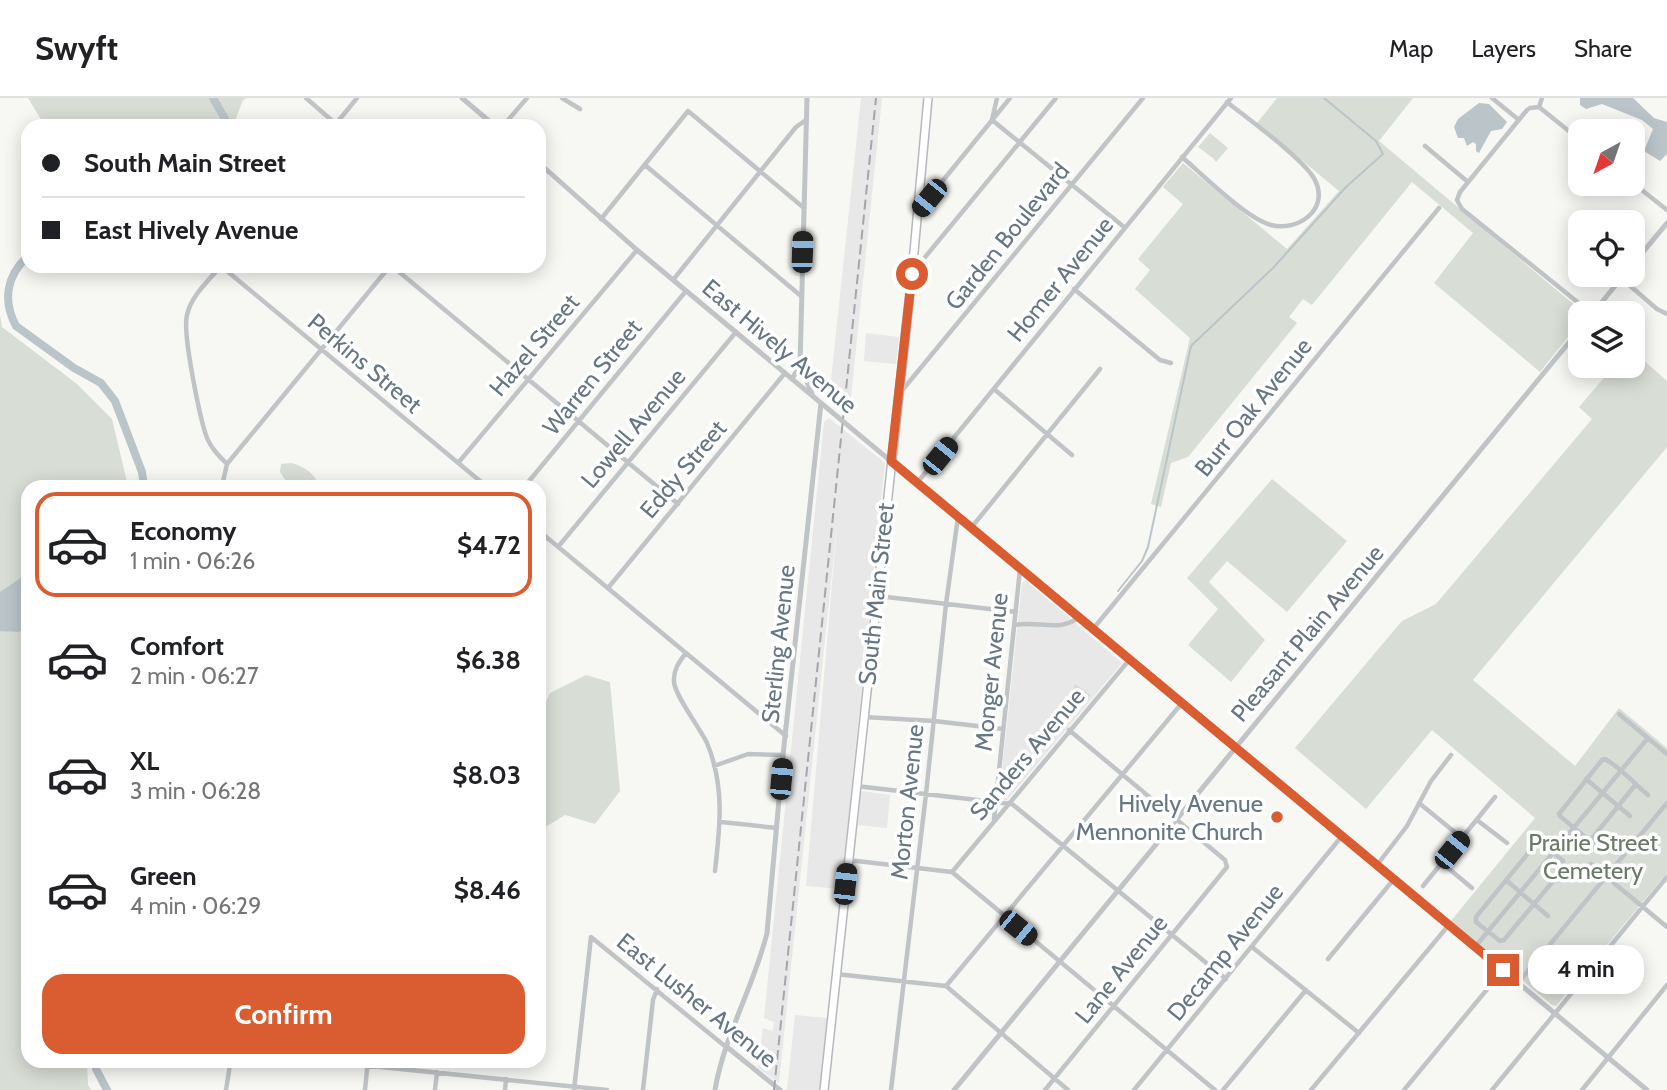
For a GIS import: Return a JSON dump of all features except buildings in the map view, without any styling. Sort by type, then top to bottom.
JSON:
[{"type":"main road","name":"South Main Street","points":[[824,1090],[912,274],[928,98]]},
{"type":"street","points":[[306,98],[329,119]]},
{"type":"street","points":[[340,119],[357,98]]},
{"type":"street","points":[[462,98],[487,119]]},
{"type":"street","points":[[509,119],[527,98]]},
{"type":"street","points":[[562,98],[580,109]]},
{"type":"street","points":[[807,98],[800,365],[814,397]]},
{"type":"street","points":[[992,120],[997,98]]},
{"type":"street","points":[[916,213],[1010,98]]},
{"type":"street","points":[[912,274],[1056,98]]},
{"type":"street","name":"Garden Boulevard","points":[[897,396],[1143,98]]},
{"type":"street","points":[[1492,98],[1519,120]]},
{"type":"street","points":[[1539,107],[1542,98]]},
{"type":"street","points":[[1182,157],[1261,222],[1283,227],[1293,226],[1301,223],[1312,212],[1318,199],[1318,188],[1314,179],[1298,161],[1229,100]]},
{"type":"street","name":"Homer Avenue","points":[[917,483],[1229,100]]},
{"type":"street","points":[[1568,130],[1539,107],[1530,108],[1468,182],[1457,200],[1462,209],[1577,301]]},
{"type":"street","points":[[601,219],[688,111],[804,208]]},
{"type":"street","points":[[673,280],[796,127],[806,120]]},
{"type":"street","points":[[992,120],[1124,228]]},
{"type":"street","points":[[1425,146],[1468,182]]},
{"type":"street","points":[[645,164],[801,296]]},
{"type":"street","name":"East Hively Avenue","points":[[546,169],[637,250],[1647,1090]]},
{"type":"street","points":[[1645,193],[1667,210]]},
{"type":"street","name":"Burr Oak Avenue","points":[[1093,629],[1439,208]]},
{"type":"street","points":[[1645,250],[1667,223]]},
{"type":"street","name":"Hazel Street","points":[[458,463],[637,250]]},
{"type":"street","points":[[215,273],[192,301],[187,314],[185,333],[207,438],[227,464]]},
{"type":"street","name":"Perkins Street","points":[[229,273],[479,480]]},
{"type":"street","points":[[223,480],[227,464],[385,273]]},
{"type":"street","points":[[400,273],[678,504]]},
{"type":"street","points":[[1602,301],[1614,287]]},
{"type":"street","points":[[1634,287],[1657,309],[1667,314]]},
{"type":"street","points":[[1074,289],[1160,360],[1171,363]]},
{"type":"street","name":"Warren Street","points":[[530,480],[686,290]]},
{"type":"street","name":"Lowell Avenue","points":[[558,547],[736,332]]},
{"type":"street","name":"Pleasant Plain Avenue","points":[[954,1090],[1568,344]]},
{"type":"street","points":[[792,379],[800,365]]},
{"type":"street","points":[[971,528],[1100,369]]},
{"type":"street","name":"Eddy Street","points":[[608,588],[785,373]]},
{"type":"street","points":[[994,389],[1072,455]]},
{"type":"street","name":"Sterling Avenue","points":[[715,1090],[727,1047],[768,933],[783,755],[821,403]]},
{"type":"street","name":"Morton Avenue","points":[[891,1090],[958,517]]},
{"type":"street","points":[[546,537],[786,736]]},
{"type":"street","name":"Monger Avenue","points":[[993,820],[1020,569]]},
{"type":"street","points":[[876,595],[1016,612]]},
{"type":"street","points":[[1015,625],[1023,623],[1061,626],[1070,624],[1079,617]]},
{"type":"street","points":[[686,653],[677,665],[673,685],[706,743],[714,766],[721,798],[715,871]]},
{"type":"street","name":"Sanders Avenue","points":[[952,872],[1129,659]]},
{"type":"street","points":[[946,986],[1182,703]]},
{"type":"street","points":[[1619,714],[1667,754]]},
{"type":"street","points":[[863,716],[1003,729]]},
{"type":"street","points":[[1069,730],[1175,820]]},
{"type":"street","points":[[1475,948],[1648,738]]},
{"type":"street","points":[[714,766],[748,754],[783,755]]},
{"type":"street","points":[[1377,865],[1406,826],[1431,781],[1451,755]]},
{"type":"street","points":[[1602,852],[1559,814],[1586,779],[1605,759],[1648,795]]},
{"type":"street","points":[[1586,779],[1630,816]]},
{"type":"street","points":[[1590,841],[1636,784]]},
{"type":"street","points":[[856,786],[1012,804],[1226,979]]},
{"type":"street","points":[[1423,886],[1496,797]]},
{"type":"street","points":[[1419,803],[1462,838]]},
{"type":"street","points":[[1518,983],[1667,803]]},
{"type":"street","name":"Lane Avenue","points":[[1045,1090],[1227,867],[1225,860],[1175,820]]},
{"type":"street","points":[[1477,820],[1507,843]]},
{"type":"street","points":[[721,822],[776,828]]},
{"type":"street","name":"Decamp Avenue","points":[[1134,1090],[1342,836]]},
{"type":"street","points":[[1542,844],[1553,852],[1563,861],[1564,868],[1504,940],[1500,941],[1476,922],[1476,918],[1535,846],[1542,844]]},
{"type":"street","points":[[848,860],[952,872],[1214,1090]]},
{"type":"street","points":[[1442,863],[1472,887]]},
{"type":"street","points":[[1591,864],[1667,927]]},
{"type":"street","points":[[1492,1090],[1667,877]]},
{"type":"street","points":[[1328,959],[1394,879]]},
{"type":"street","points":[[1506,880],[1548,916]]},
{"type":"street","points":[[1311,1090],[1448,926]]},
{"type":"street","name":"East Lusher Avenue","points":[[574,1088],[591,937],[780,1090]]},
{"type":"street","points":[[1252,947],[1359,1033]]},
{"type":"street","points":[[1404,1090],[1503,970]]},
{"type":"street","points":[[836,974],[946,986],[1068,1090]]},
{"type":"street","points":[[1582,1090],[1667,985]]},
{"type":"street","points":[[643,1090],[653,1000],[657,989]]},
{"type":"street","points":[[1223,1090],[1306,990]]},
{"type":"street","points":[[226,1090],[230,1068]]},
{"type":"street","points":[[365,1090],[367,1068]]},
{"type":"street","points":[[406,1068],[607,1090]]},
{"type":"street","points":[[435,1090],[437,1072]]},
{"type":"street","points":[[505,1090],[506,1079]]},
{"type":"shaded area","points":[[861,98],[882,98],[849,416],[829,399]]},
{"type":"shaded area","points":[[1580,98],[1633,98],[1654,118],[1667,122],[1667,154],[1660,161],[1645,152],[1653,129],[1645,122],[1645,119],[1602,104],[1586,109],[1580,105]]},
{"type":"shaded area","points":[[1479,103],[1489,104],[1507,122],[1502,129],[1491,131],[1479,153],[1476,151],[1476,144],[1473,142],[1467,146],[1464,138],[1458,138],[1454,127],[1458,119]]},
{"type":"shaded area","points":[[866,333],[899,337],[896,364],[864,361]]},
{"type":"shaded area","points":[[829,418],[885,463],[841,889],[806,886],[838,514],[779,1083],[758,1068],[763,1028],[773,1031],[774,1022],[764,1018],[824,422]]},
{"type":"shaded area","points":[[21,578],[21,631],[0,631],[0,592]]},
{"type":"shaded area","points":[[1025,580],[1122,663],[1007,800],[1002,801],[999,798],[1022,583]]},
{"type":"shaded area","points":[[861,791],[890,795],[887,828],[858,825]]},
{"type":"shaded area","points":[[795,1015],[828,1018],[820,1090],[787,1090]]},
{"type":"green space","points":[[28,98],[247,98],[243,100],[236,119],[41,119]]},
{"type":"green space","points":[[1277,98],[1413,98],[1379,141],[1570,301],[1568,337],[1540,372],[1434,283],[1473,233],[1412,182],[1312,305],[1303,299],[1289,317],[1297,323],[1188,457],[1171,463],[1161,507],[1151,504],[1190,338],[1135,289],[1150,270],[1138,259],[1183,204],[1163,187],[1183,163],[1287,249],[1339,191],[1257,123]]},
{"type":"green space","points":[[1210,133],[1228,148],[1216,162],[1198,147]]},
{"type":"green space","points":[[0,315],[2,327],[77,384],[112,419],[127,480],[21,480],[21,1068],[87,1068],[88,1085],[91,1090],[0,1090]]},
{"type":"green space","name":"Prairie Street Cemetery","points":[[1645,362],[1667,381],[1667,447],[1473,680],[1575,766],[1619,708],[1667,748],[1667,873],[1556,1006],[1451,921],[1535,818],[1432,730],[1366,809],[1295,748],[1402,621],[1436,604],[1592,419],[1579,407],[1604,378],[1645,378]]},
{"type":"green space","points":[[292,463],[301,467],[317,480],[285,480],[280,472],[281,464]]},
{"type":"green space","points":[[1272,479],[1347,541],[1287,612],[1227,561],[1209,582],[1265,640],[1231,682],[1188,645],[1218,609],[1187,578]]},
{"type":"green space","points":[[586,675],[610,682],[620,791],[595,824],[565,815],[546,827],[546,702],[550,693]]},
{"type":"green space","points":[[1075,684],[1091,695],[1066,726],[1061,726],[1062,712]]},
{"type":"waterway","points":[[213,98],[225,119]]},
{"type":"waterway","points":[[1118,591],[1142,561],[1148,547],[1191,346],[1273,268],[1346,187],[1383,154],[1376,141],[1324,98]]},
{"type":"waterway","points":[[21,263],[11,280],[8,297],[16,326],[74,368],[101,383],[115,401],[143,480]]},
{"type":"waterway","points":[[96,1068],[107,1090]]},
{"type":"railway","points":[[774,1090],[876,98]]},
{"type":"place","name":"Hively Avenue Mennonite Church","points":[[1277,817]]},
{"type":"route","points":[[912,274],[891,461],[1503,970]]}]
